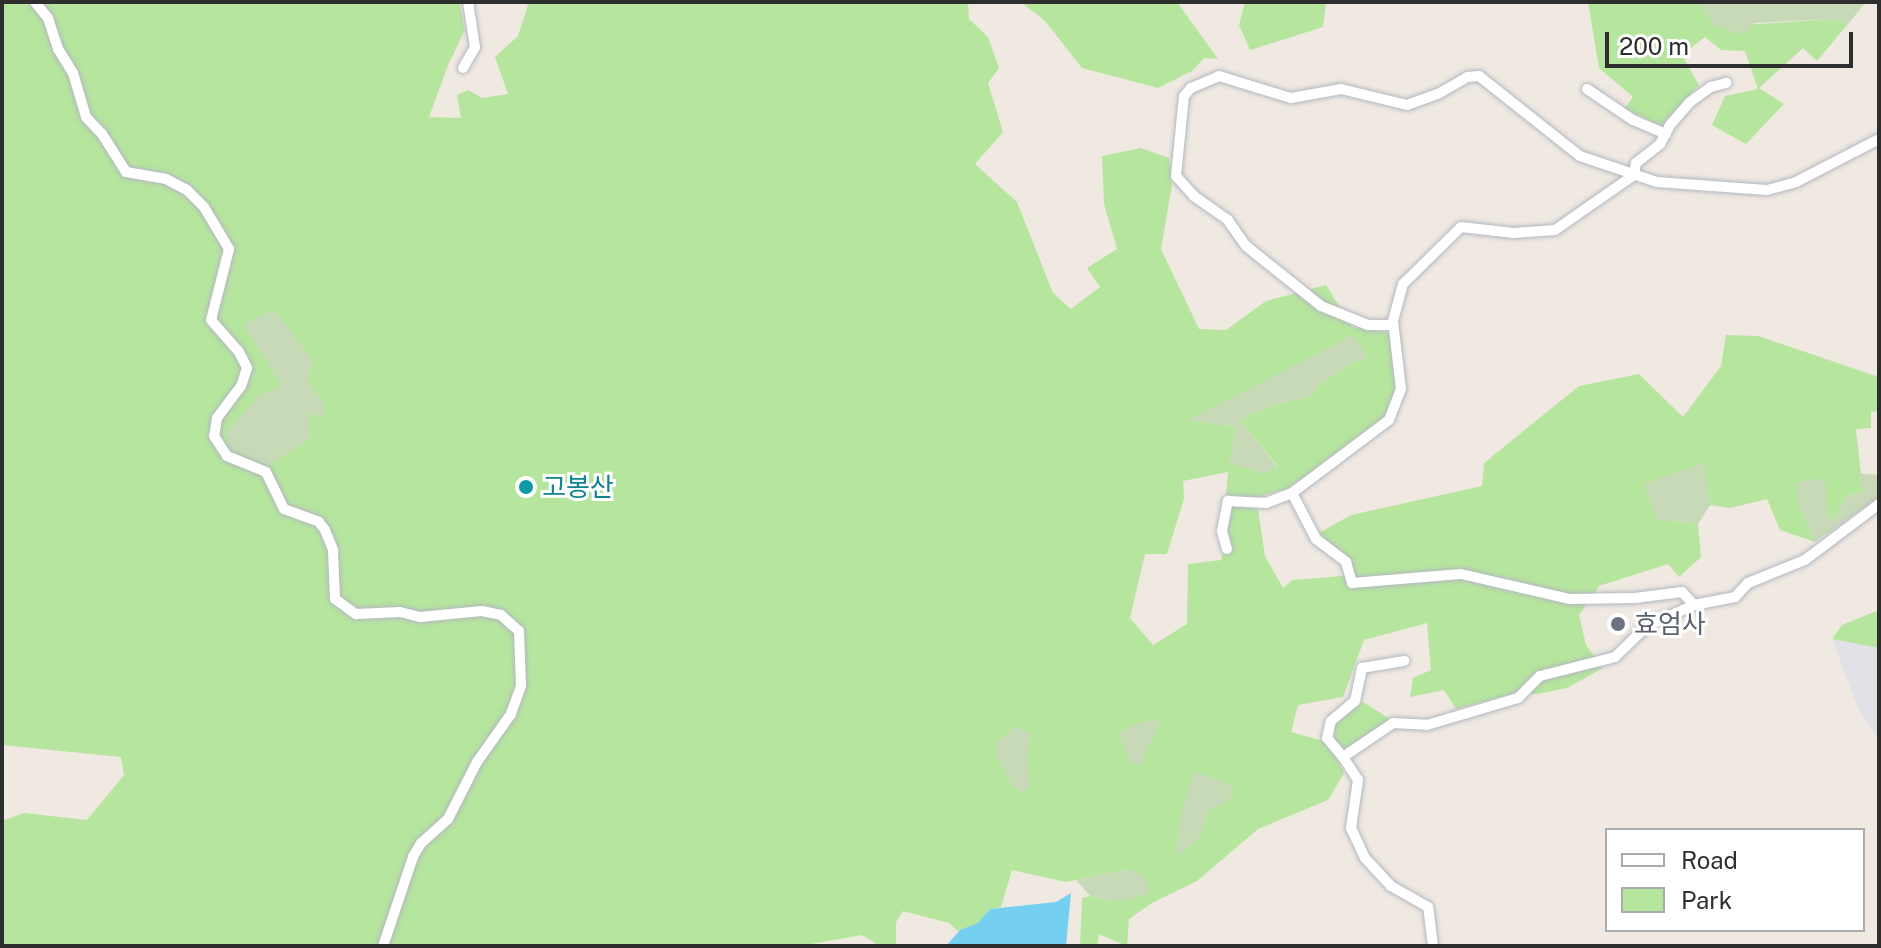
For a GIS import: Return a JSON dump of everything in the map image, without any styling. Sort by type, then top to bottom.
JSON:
[{"type":"street","points":[[35,2],[48,18],[58,49],[73,73],[86,117],[107,141],[126,172],[177,183],[198,199],[229,249],[211,320],[239,352],[247,368],[241,386],[217,418],[214,436],[227,456],[266,472],[284,509],[319,522],[325,530],[333,550],[335,599],[356,614],[400,612],[420,617],[482,611],[501,615],[519,631],[521,686],[511,714],[477,762],[448,819],[421,843],[413,857],[383,946]]},
{"type":"street","points":[[463,68],[475,47],[468,2]]},
{"type":"street","points":[[1393,325],[1368,325],[1321,306],[1246,246],[1228,220],[1194,196],[1176,176],[1184,96],[1191,88],[1219,76],[1291,98],[1341,89],[1407,105],[1438,94],[1467,77],[1479,76],[1580,156],[1657,182],[1767,190],[1796,182],[1879,139]]},
{"type":"street","points":[[1227,549],[1222,531],[1228,501],[1266,503],[1292,493],[1389,420],[1401,389],[1393,325],[1403,284],[1461,227],[1514,233],[1555,230],[1634,175],[1636,163],[1660,144],[1690,102],[1711,87],[1726,83]]},
{"type":"street","points":[[1587,89],[1633,120],[1666,134]]},
{"type":"street","points":[[1292,493],[1316,539],[1346,562],[1352,583],[1461,574],[1570,599],[1682,592],[1694,605]]},
{"type":"street","points":[[1343,757],[1393,723],[1427,725],[1442,721],[1518,698],[1540,676],[1615,657],[1647,626],[1694,605],[1735,597],[1748,583],[1805,560],[1879,504]]},
{"type":"street","points":[[1404,661],[1362,668],[1355,701],[1331,721],[1327,738],[1358,780],[1351,828],[1360,848],[1391,886],[1428,907],[1433,946]]},
{"type":"shaded area","points":[[1832,639],[1879,648],[1879,740],[1857,706]]},
{"type":"green space","points":[[2,2],[459,2],[465,30],[429,117],[461,118],[457,95],[468,90],[482,98],[508,94],[495,57],[518,36],[529,2],[968,2],[969,19],[988,37],[999,68],[988,83],[1003,132],[975,164],[1017,202],[1053,293],[1071,309],[1100,287],[1087,268],[1117,249],[1104,204],[1102,156],[1141,148],[1169,158],[1172,185],[1161,249],[1199,329],[1226,330],[1266,301],[1326,285],[1352,327],[1389,333],[1396,391],[1384,417],[1309,474],[1286,489],[1255,498],[1226,495],[1228,472],[1183,481],[1184,499],[1167,554],[1145,554],[1130,618],[1153,645],[1187,624],[1188,564],[1221,560],[1231,506],[1258,509],[1265,556],[1283,588],[1293,580],[1355,575],[1344,554],[1319,533],[1351,515],[1482,486],[1484,463],[1579,386],[1639,374],[1683,417],[1721,366],[1726,335],[1758,336],[1879,377],[1879,411],[1871,412],[1871,428],[1856,429],[1863,492],[1848,496],[1833,519],[1827,518],[1825,501],[1798,502],[1815,542],[1780,530],[1767,499],[1730,508],[1710,505],[1703,463],[1656,519],[1698,524],[1701,557],[1679,577],[1668,564],[1599,586],[1579,615],[1586,645],[1603,668],[1567,688],[1537,694],[1512,694],[1456,709],[1444,690],[1410,697],[1413,678],[1431,670],[1427,623],[1364,640],[1343,697],[1298,705],[1291,732],[1323,741],[1338,761],[1344,773],[1328,800],[1258,829],[1197,881],[1152,903],[1129,919],[1127,946],[1099,934],[1097,946],[1080,946],[1082,898],[1090,896],[1109,900],[1130,869],[1066,882],[1012,870],[1001,907],[990,909],[978,923],[958,931],[949,923],[903,911],[896,922],[896,946],[880,946],[862,935],[800,946],[2,946],[2,821],[24,813],[87,820],[124,775],[121,757],[2,745]],"holes":[[[1363,352],[1367,359],[1353,362],[1319,385],[1309,397],[1278,403],[1239,420],[1278,466],[1230,463],[1236,427],[1189,420]]]},
{"type":"green space","points":[[1021,2],[1177,2],[1218,59],[1204,58],[1192,71],[1158,88],[1082,68],[1045,21]]},
{"type":"green space","points":[[1245,2],[1326,2],[1323,27],[1250,50],[1239,25]]},
{"type":"green space","points":[[1588,2],[1699,2],[1716,27],[1832,19],[1848,24],[1817,61],[1803,48],[1759,88],[1784,104],[1746,144],[1712,125],[1725,96],[1758,89],[1745,51],[1721,50],[1705,37],[1682,55],[1699,85],[1662,126],[1624,109],[1633,97],[1599,68]]},
{"type":"green space","points":[[1699,2],[1866,2],[1848,24],[1832,19],[1754,23],[1743,34],[1716,27]]},
{"type":"green space","points":[[275,310],[313,361],[308,380],[325,406],[323,417],[309,413],[310,439],[269,465],[229,447],[228,430],[259,396],[282,386],[243,324]]},
{"type":"green space","points":[[1354,335],[1368,359],[1353,362],[1319,385],[1309,397],[1278,403],[1239,420],[1278,467],[1262,474],[1230,463],[1236,427],[1188,420]]},
{"type":"green space","points":[[1704,463],[1710,505],[1698,524],[1656,519],[1644,484]]},
{"type":"green space","points":[[1858,473],[1879,475],[1879,497],[1815,542],[1798,502],[1797,483],[1825,478],[1827,517],[1833,519],[1848,496],[1863,492]]},
{"type":"green space","points":[[1879,610],[1879,648],[1832,639],[1842,625]]},
{"type":"green space","points":[[1363,702],[1390,719],[1345,749],[1335,740],[1335,721]]},
{"type":"green space","points":[[1145,721],[1160,721],[1140,766],[1130,762],[1118,732]]},
{"type":"green space","points":[[1016,727],[1029,732],[1030,743],[1027,756],[1030,786],[1022,794],[1013,786],[996,756],[996,741]]},
{"type":"green space","points":[[1195,771],[1233,787],[1230,800],[1210,810],[1198,839],[1176,857],[1180,817]]},
{"type":"green space","points":[[1130,869],[1146,878],[1150,893],[1128,900],[1109,900],[1090,896],[1076,880]]},
{"type":"water","points":[[1071,893],[1066,946],[946,946],[960,930],[978,923],[990,909],[1056,902]]},
{"type":"place","name":"고봉산","points":[[526,487]]},
{"type":"place","name":"효엄사","points":[[1618,624]]}]
